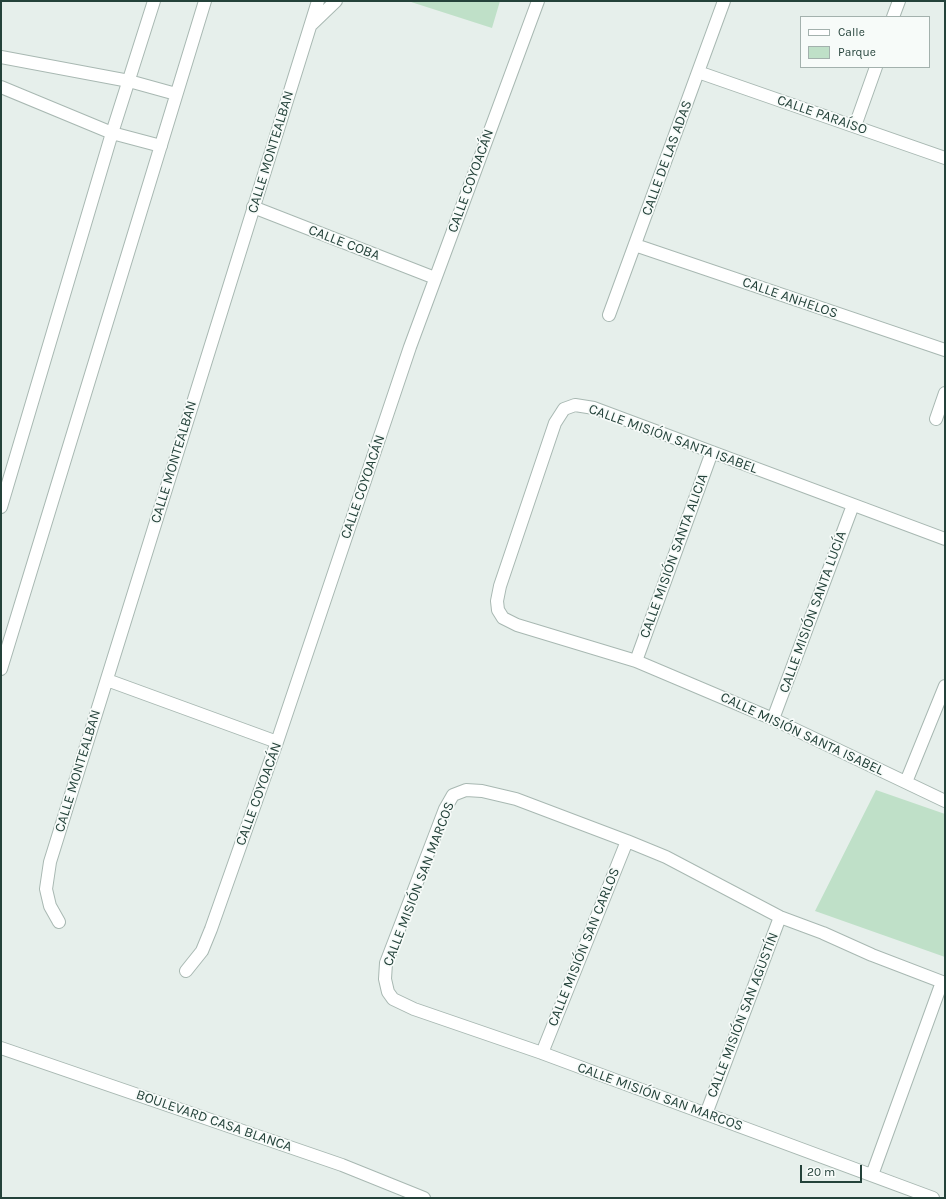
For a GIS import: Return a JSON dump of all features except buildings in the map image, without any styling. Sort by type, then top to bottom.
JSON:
[{"type":"street","points":[[1,506],[112,133],[154,1]]},
{"type":"street","points":[[1,669],[204,1]]},
{"type":"street","name":"CALLE MONTEALBAN","points":[[59,922],[50,906],[46,889],[50,862],[318,1]]},
{"type":"street","points":[[310,26],[336,1]]},
{"type":"street","name":"CALLE COYOACÁN","points":[[186,971],[202,951],[211,929],[277,742],[410,347],[538,1]]},
{"type":"street","name":"CALLE DE LAS ADAS","points":[[609,315],[724,1]]},
{"type":"street","points":[[893,16],[899,1]]},
{"type":"street","points":[[1,56],[129,81],[176,94]]},
{"type":"street","points":[[855,126],[876,68]]},
{"type":"street","name":"CALLE PARAÍSO","points":[[698,72],[945,158]]},
{"type":"street","points":[[1,87],[112,133],[161,146]]},
{"type":"street","name":"CALLE COBA","points":[[254,207],[435,278]]},
{"type":"street","name":"CALLE ANHELOS","points":[[634,245],[945,350]]},
{"type":"street","points":[[936,419],[945,393]]},
{"type":"street","name":"CALLE MISIÓN SANTA ISABEL","points":[[945,539],[594,408],[575,405],[564,409],[555,423],[500,586],[497,601],[498,610],[504,618],[517,625],[636,661],[773,720],[945,801]]},
{"type":"street","name":"CALLE MISIÓN SANTA ALICIA","points":[[636,661],[712,452]]},
{"type":"street","name":"CALLE MISIÓN SANTA LUCÍA","points":[[773,720],[853,505]]},
{"type":"street","points":[[107,680],[277,742]]},
{"type":"street","points":[[906,782],[945,686]]},
{"type":"street","name":"CALLE MISIÓN SAN MARCOS","points":[[933,1198],[542,1053],[414,1009],[393,999],[388,992],[385,978],[386,963],[445,808],[453,795],[466,790],[482,791],[516,799],[627,840],[666,857],[780,917],[943,983]]},
{"type":"street","name":"CALLE MISIÓN SAN CARLOS","points":[[542,1053],[627,840]]},
{"type":"street","name":"CALLE MISIÓN SAN AGUSTÍN","points":[[706,1114],[780,917]]},
{"type":"street","points":[[872,1175],[943,983]]},
{"type":"street","name":"BOULEVARD CASA BLANCA","points":[[2,1048],[342,1164],[396,1193],[424,1198]]},
{"type":"green space","points":[[408,1],[500,1],[492,28]]},
{"type":"green space","points":[[876,790],[945,814],[945,957],[815,911]]}]
